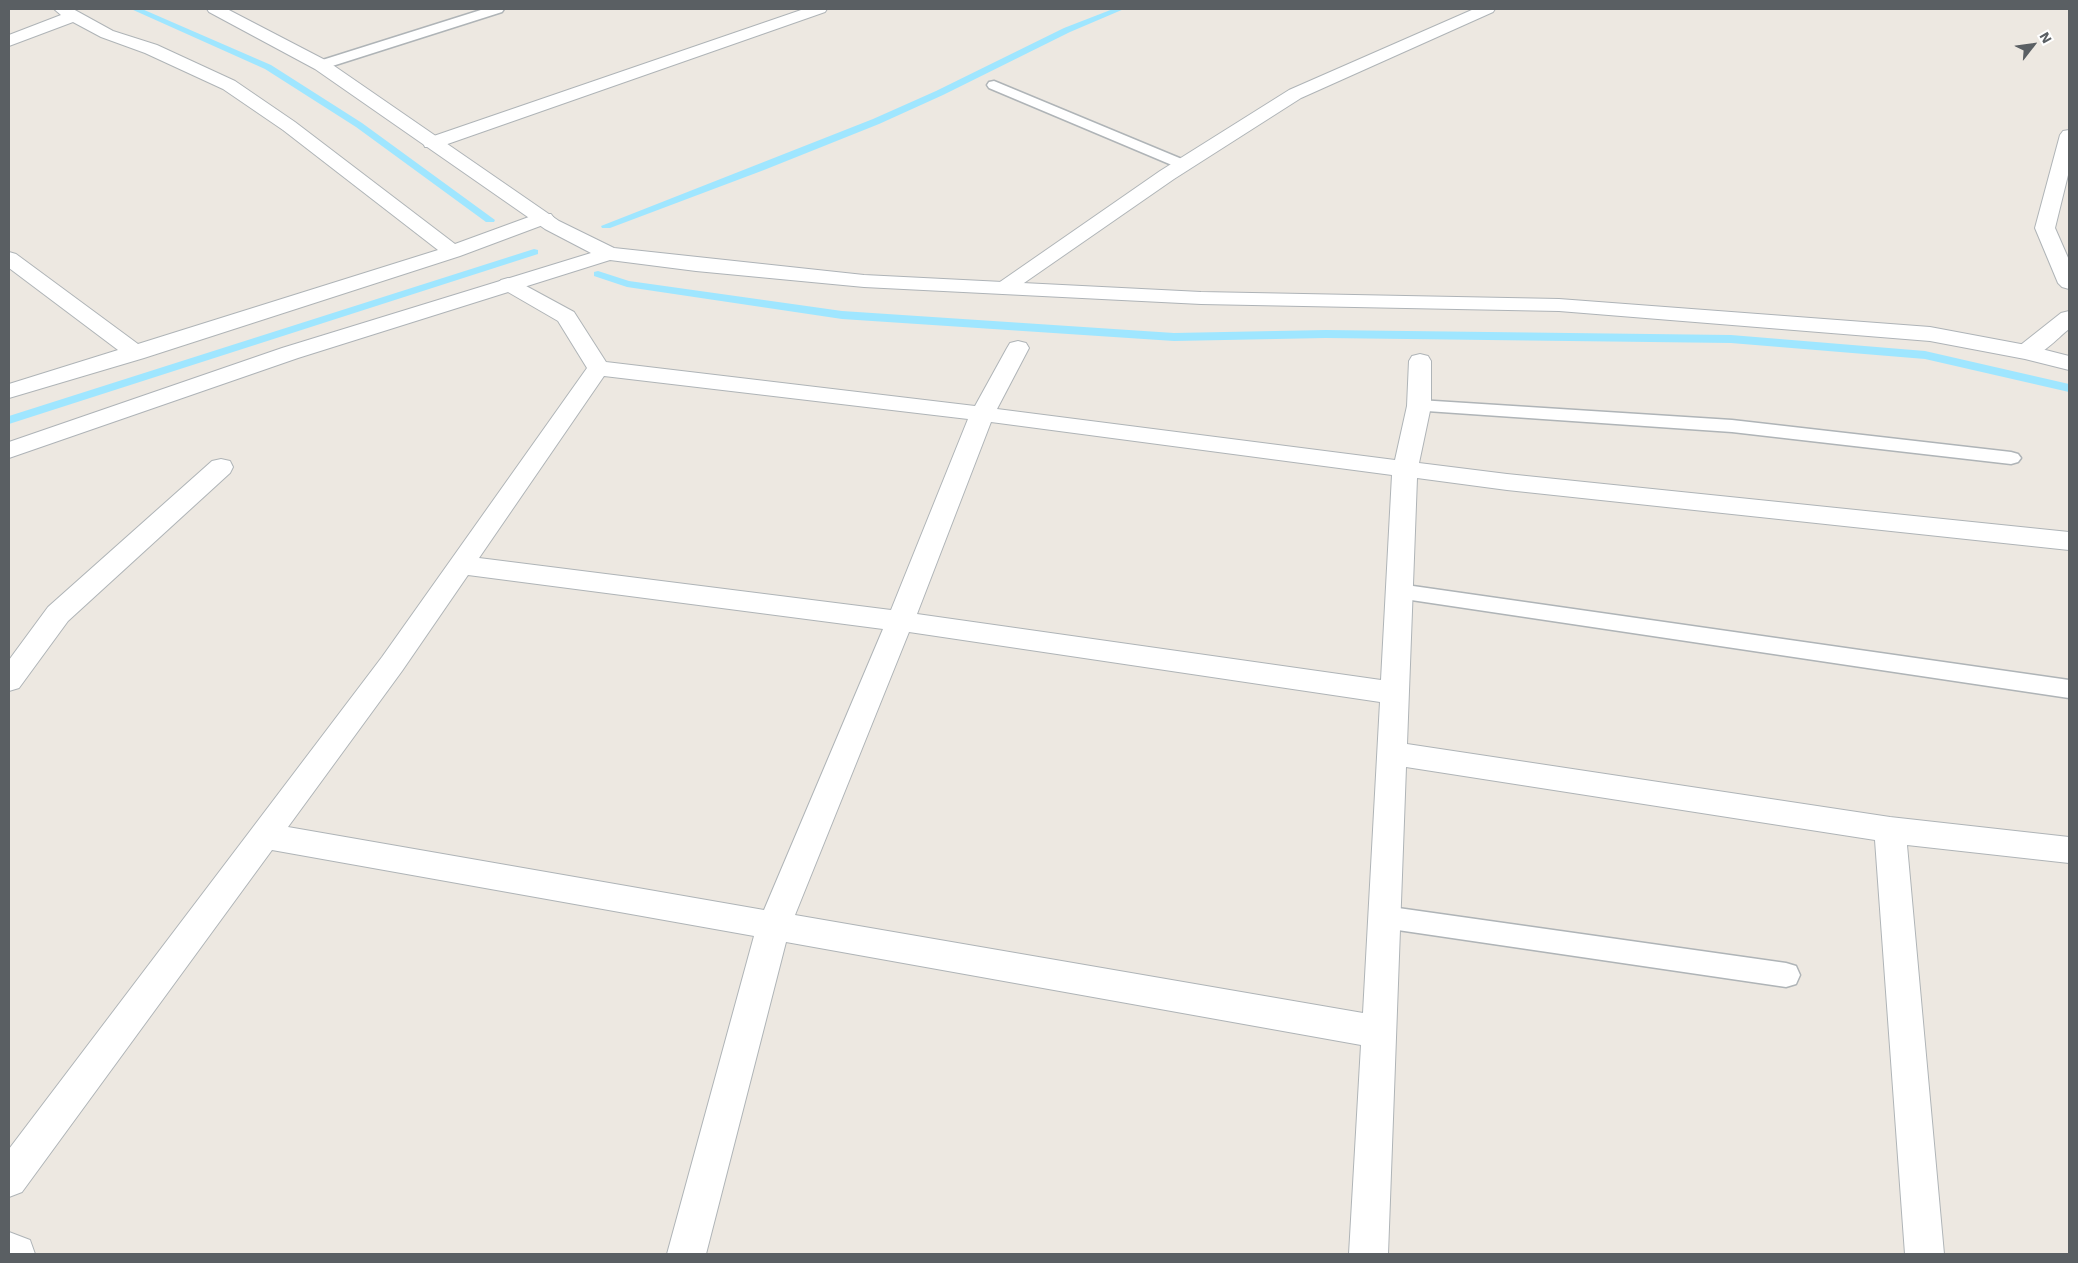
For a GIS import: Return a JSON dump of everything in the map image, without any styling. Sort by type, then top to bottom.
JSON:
[{"type":"street","points":[[214,9],[321,65],[552,225],[609,254],[864,281],[1201,298],[1559,305],[1930,334],[2026,352],[2069,363]]},
{"type":"street","points":[[432,143],[819,9]]},
{"type":"street","points":[[1004,288],[1184,165],[1295,94],[1488,9]]},
{"type":"street","points":[[9,42],[68,13],[107,34],[151,49],[229,85],[289,126],[453,252]]},
{"type":"street","points":[[2069,135],[2045,228],[2069,283]]},
{"type":"street","points":[[9,391],[136,353],[268,308],[453,252],[544,218]]},
{"type":"street","points":[[9,450],[290,353],[609,254]]},
{"type":"street","points":[[9,258],[136,353]]},
{"type":"street","points":[[508,284],[566,317],[598,368]]},
{"type":"street","points":[[2026,352],[2069,318]]},
{"type":"street","points":[[686,1254],[774,925],[900,621],[982,414],[1018,348]]},
{"type":"street","points":[[1369,1254],[1405,469],[1419,406],[1420,361]]},
{"type":"street","points":[[598,368],[982,414],[1507,482],[2069,541]]},
{"type":"street","points":[[9,1179],[392,664],[598,368]]},
{"type":"street","points":[[9,681],[58,614],[221,467]]},
{"type":"street","points":[[461,565],[900,621],[1394,693]]},
{"type":"street","points":[[1392,752],[1890,830],[2069,850]]},
{"type":"street","points":[[1890,830],[1925,1254]]},
{"type":"street","points":[[264,836],[1379,1032]]},
{"type":"street","points":[[9,1251],[16,1254]]},
{"type":"lane","points":[[321,65],[497,9]]},
{"type":"lane","points":[[994,85],[1184,165]]},
{"type":"lane","points":[[1419,406],[1732,426],[2011,458]]},
{"type":"lane","points":[[1399,592],[2069,689]]},
{"type":"lane","points":[[1384,917],[1786,974]]},
{"type":"waterway","points":[[135,9],[268,67],[359,125],[490,220]]},
{"type":"waterway","points":[[606,226],[761,168],[876,122],[940,93],[1041,42],[1120,9]]},
{"type":"waterway","points":[[9,420],[534,252]]},
{"type":"waterway","points":[[598,274],[627,284],[842,315],[1174,337],[1326,334],[1731,339],[1925,355],[2069,388]]}]
